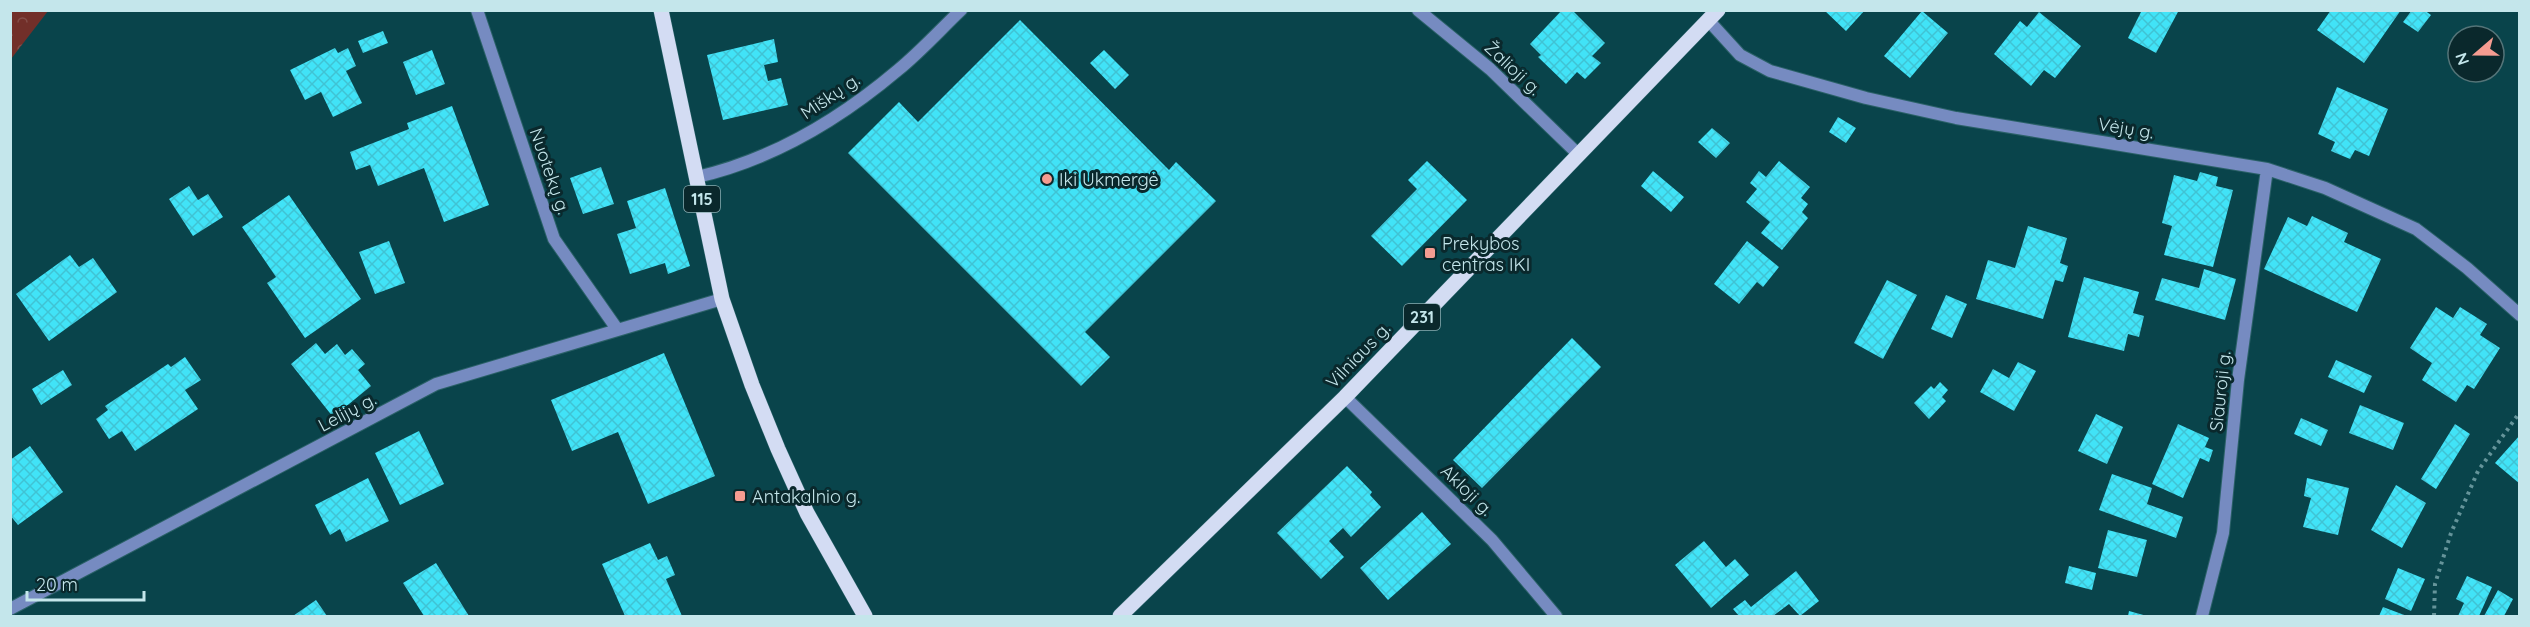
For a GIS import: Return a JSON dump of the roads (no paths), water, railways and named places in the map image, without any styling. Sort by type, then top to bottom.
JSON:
[{"type":"main road","name":"115","points":[[661,10],[722,299],[752,385],[778,449],[807,513],[865,616]]},
{"type":"main road","name":"Vilniaus g.","points":[[1120,616],[1344,397],[1714,16]]},
{"type":"street","name":"Nuotekų g.","points":[[477,10],[554,239],[617,329]]},
{"type":"street","name":"Miškų g.","points":[[698,177],[723,171],[757,158],[817,128],[898,71],[961,10]]},
{"type":"street","name":"Žalioji g.","points":[[1418,10],[1490,69],[1579,155]]},
{"type":"street","name":"Vėjų g.","points":[[1714,16],[1740,55],[1770,71],[1866,98],[1956,118],[2266,169],[2325,188],[2416,229],[2467,268],[2520,315]]},
{"type":"street","name":"Siauroji g.","points":[[2202,616],[2223,533],[2238,380],[2266,169]]},
{"type":"street","name":"Lelijų g.","points":[[10,609],[436,384],[722,299]]},
{"type":"street","name":"Akloji g.","points":[[1344,397],[1492,540],[1556,616]]},
{"type":"place","name":"Iki Ukmergė","points":[[1047,179]]},
{"type":"place","name":"Prekybos centras IKI","points":[[1430,253]]},
{"type":"place","name":"Antakalnio g.","points":[[740,496]]}]
